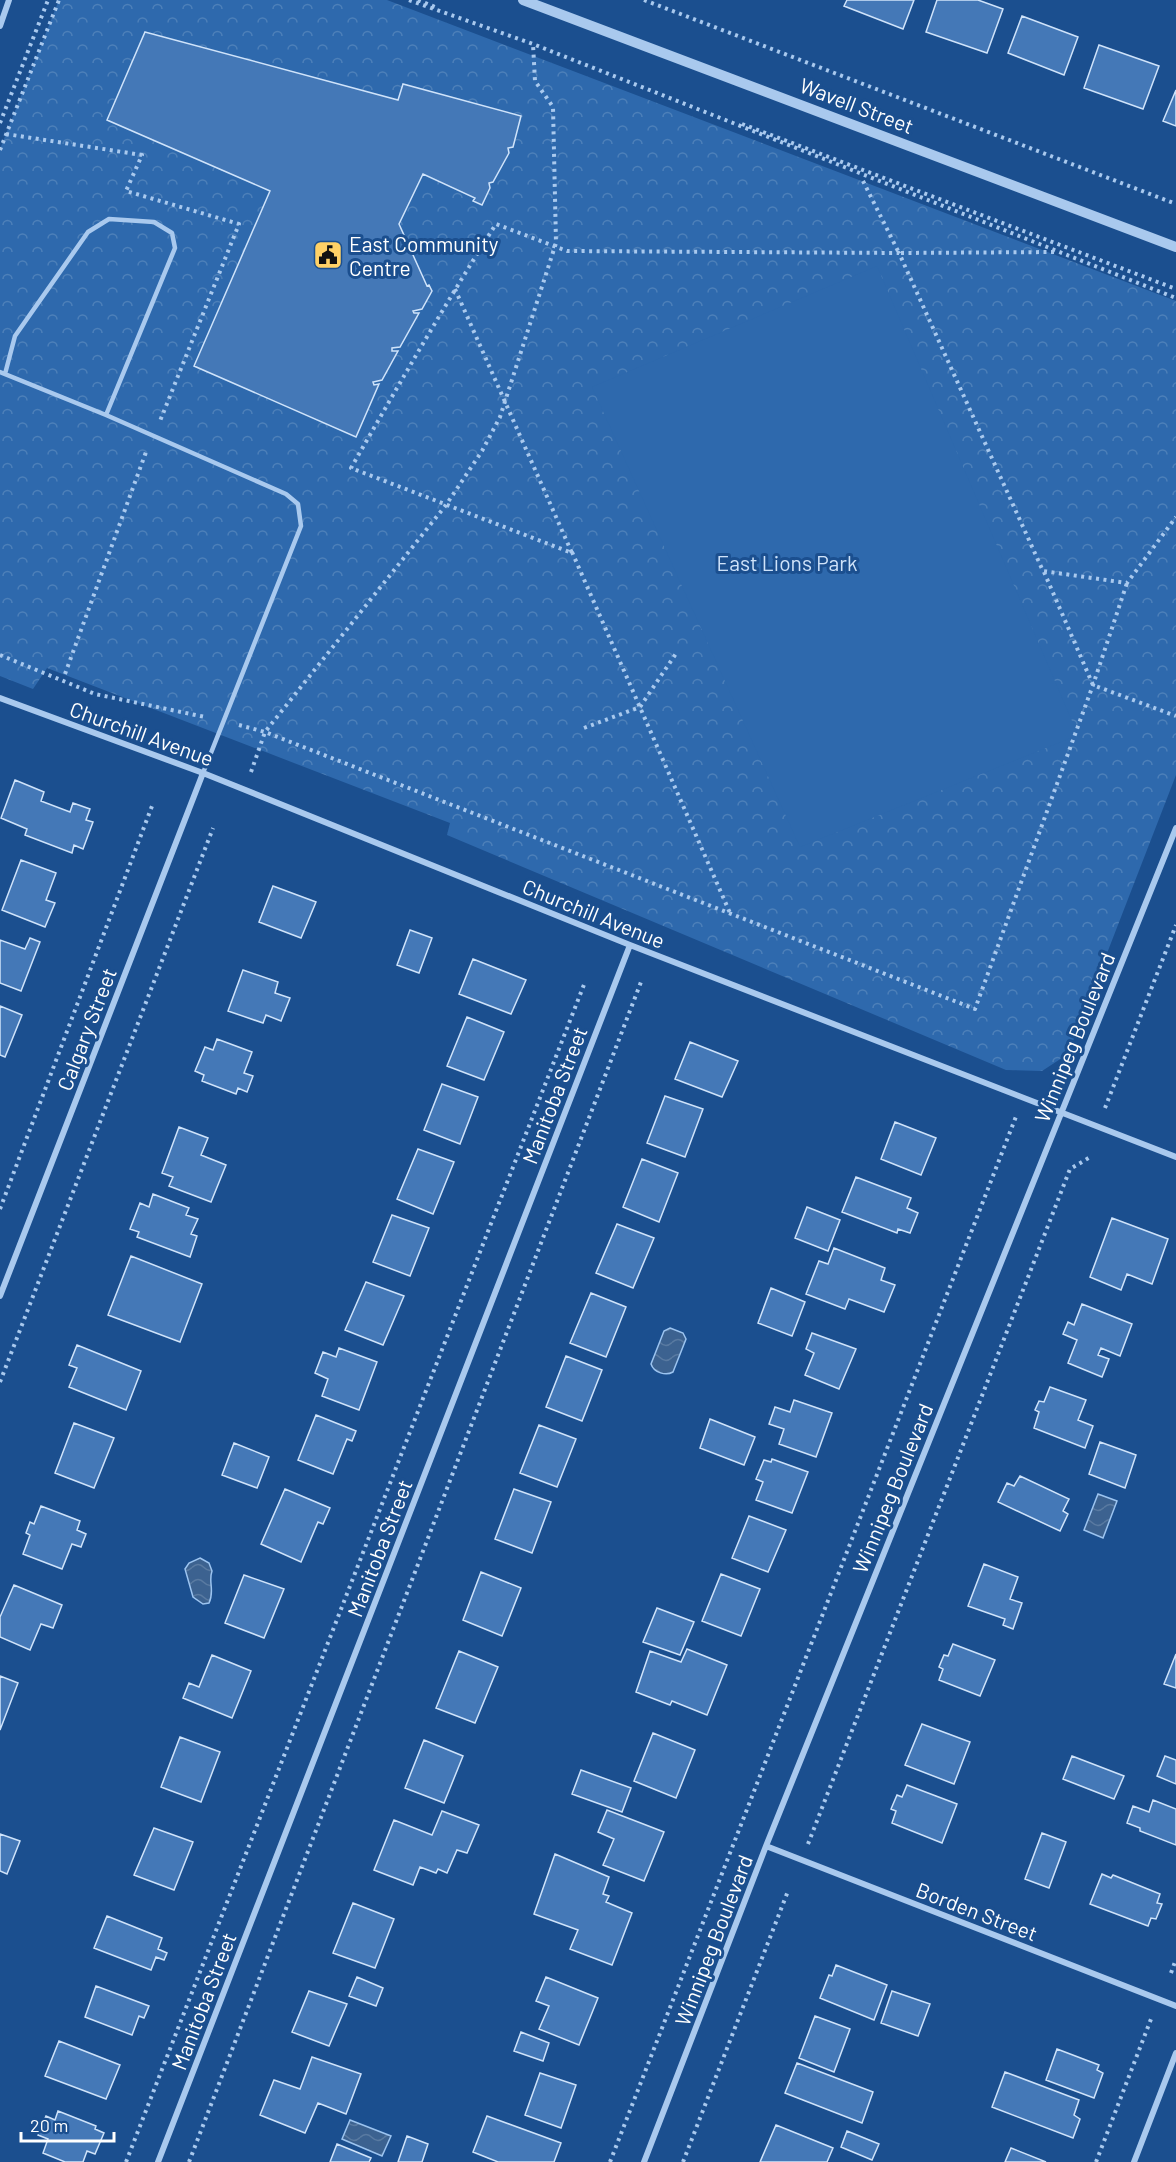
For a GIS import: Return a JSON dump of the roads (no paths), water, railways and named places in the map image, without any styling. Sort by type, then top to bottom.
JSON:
[{"type":"street","points":[[0,26],[9,0]]},
{"type":"street","name":"Wavell Street","points":[[523,0],[1176,247]]},
{"type":"street","name":"Churchill Avenue","points":[[0,698],[203,773],[630,945],[1176,1157]]},
{"type":"street","name":"Calgary Street","points":[[0,1296],[203,773]]},
{"type":"street","name":"Winnipeg Boulevard","points":[[644,2162],[766,1846],[1176,828]]},
{"type":"street","name":"Manitoba Street","points":[[158,2162],[630,945]]},
{"type":"street","name":"Borden Street","points":[[766,1846],[1176,2006]]},
{"type":"street","points":[[1134,2162],[1176,2053]]},
{"type":"lane","points":[[106,415],[175,248],[172,233],[154,222],[109,219],[88,232],[15,336],[2,373],[106,415],[286,494],[298,504],[300,526],[203,773]]},
{"type":"water","points":[[670,1328],[683,1333],[686,1339],[673,1372],[664,1374],[657,1372],[651,1364],[664,1331]]},
{"type":"water","points":[[1098,1494],[1117,1501],[1103,1538],[1084,1530]]},
{"type":"water","points":[[200,1558],[209,1563],[212,1571],[211,1599],[209,1603],[203,1604],[193,1597],[185,1569],[189,1563]]},
{"type":"water","points":[[350,2120],[391,2136],[382,2156],[342,2139]]},
{"type":"place","name":"East Community Centre","points":[[328,255]]},
{"type":"park label","name":"East Lions Park","points":[[787,562]]}]
